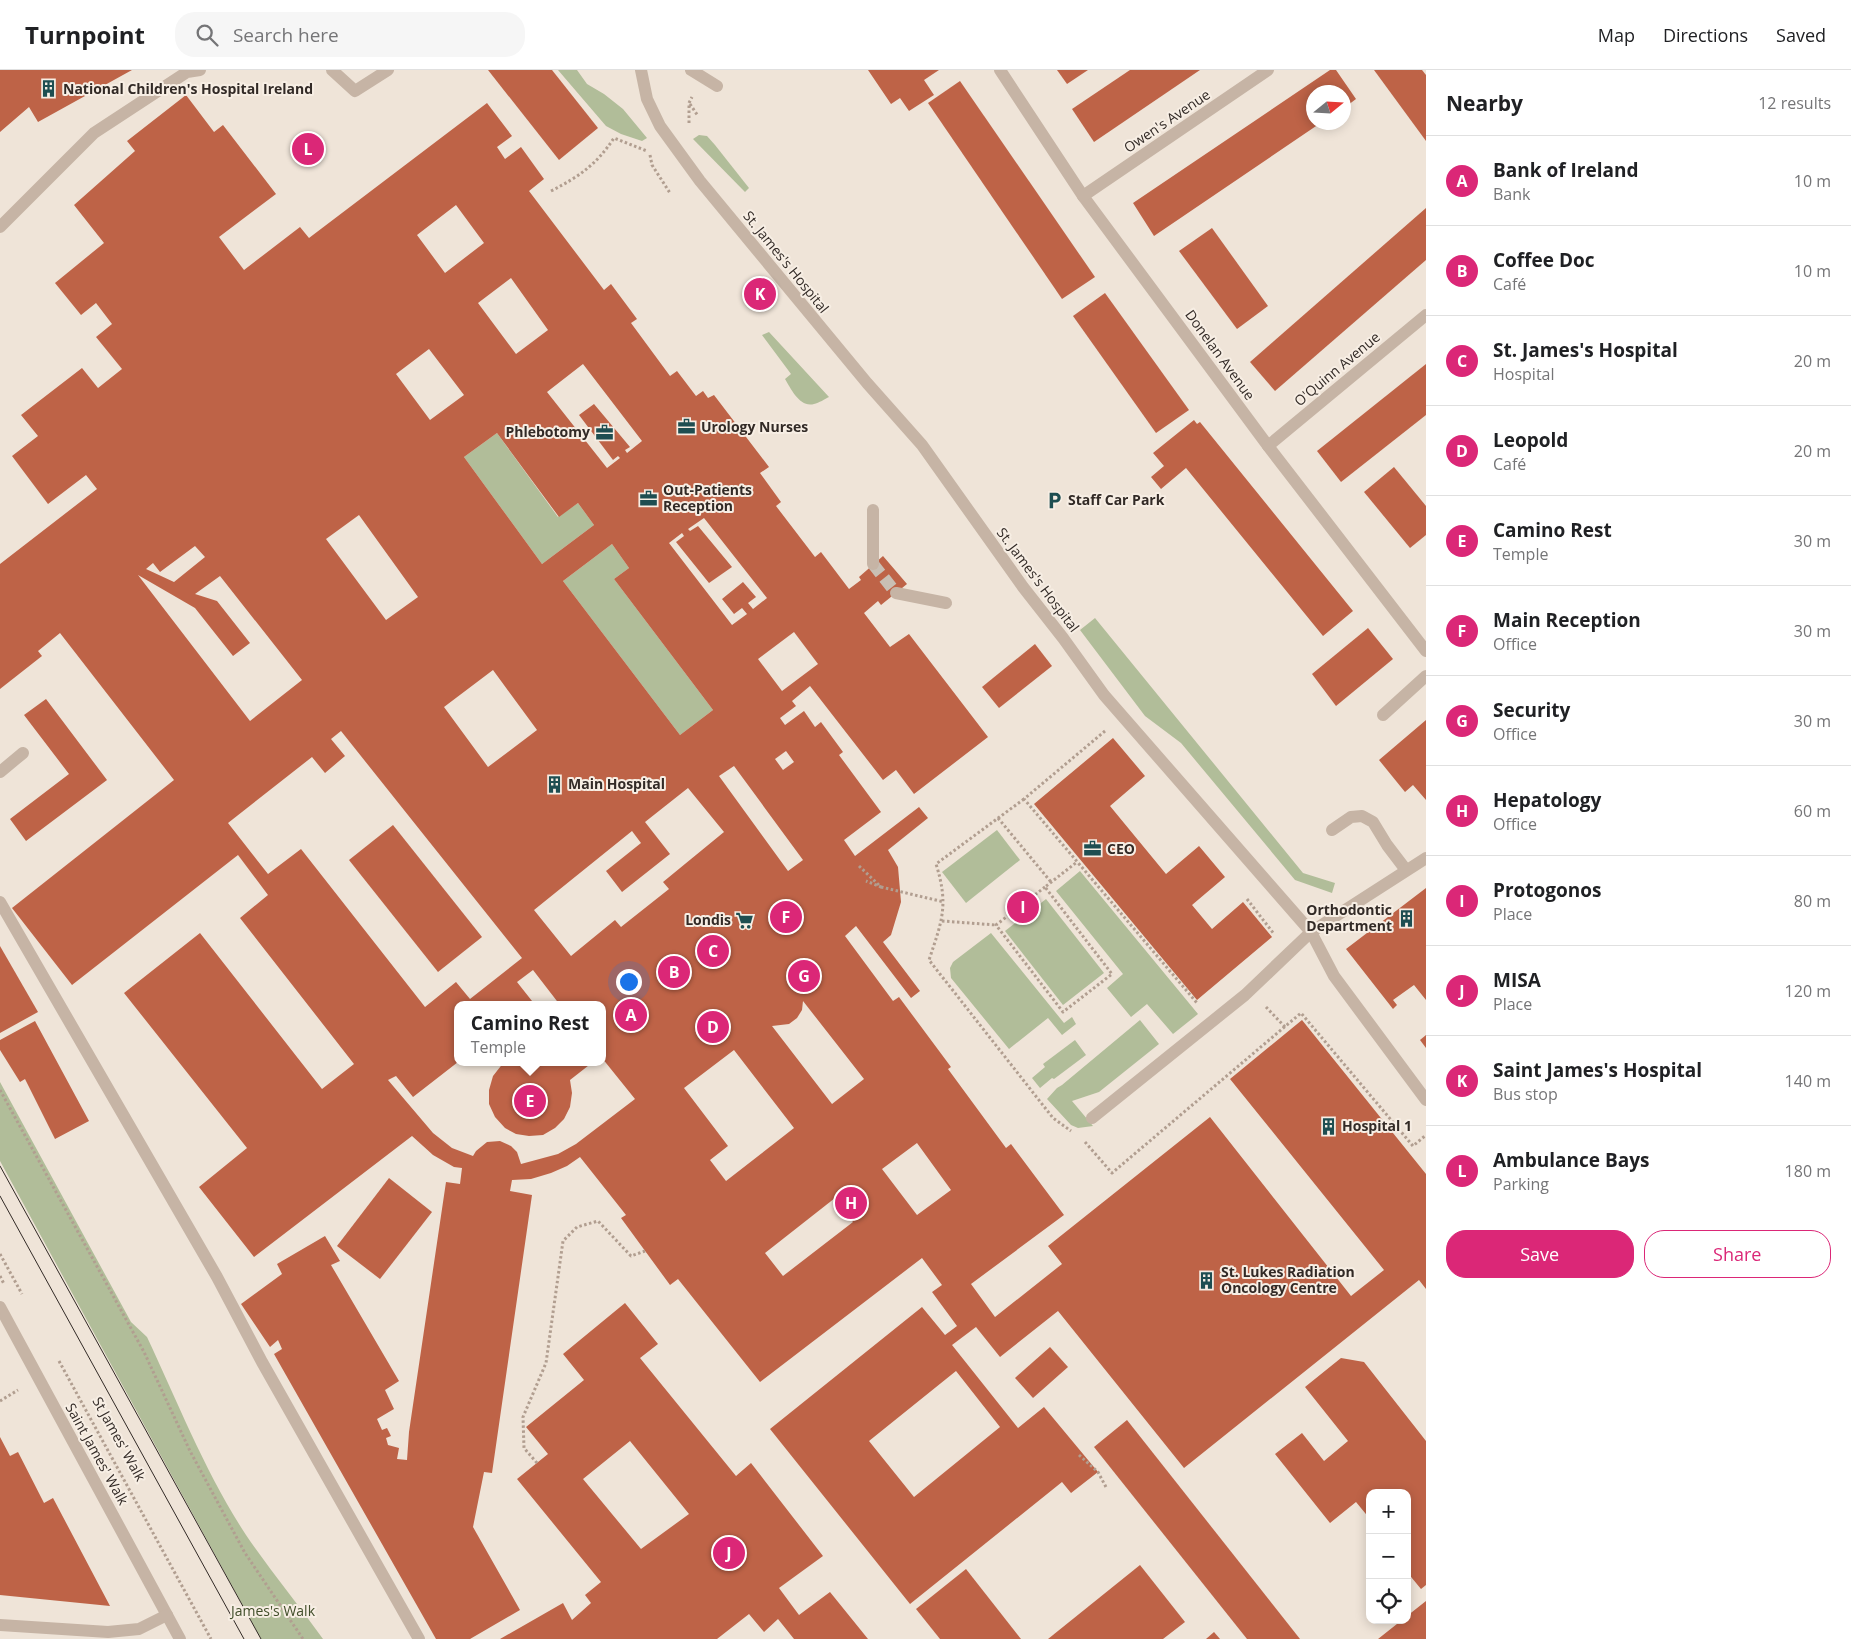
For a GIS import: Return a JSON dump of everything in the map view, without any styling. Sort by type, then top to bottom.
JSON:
[{"type":"street","points":[[0,227],[94,133],[187,72],[200,70]]},
{"type":"street","points":[[332,70],[355,91],[388,70]]},
{"type":"street","name":"St. James's Hospital","points":[[641,70],[647,100],[660,126],[700,181],[867,383],[922,445],[1023,587],[1122,716],[1311,932],[1334,976],[1426,1100]]},
{"type":"street","points":[[690,70],[717,86]]},
{"type":"street","name":"Donelan Avenue","points":[[1000,70],[1084,196],[1268,446],[1426,651]]},
{"type":"street","name":"Owen's Avenue","points":[[1084,196],[1268,70]]},
{"type":"street","name":"O'Quinn Avenue","points":[[1268,446],[1426,315]]},
{"type":"street","points":[[873,510],[874,564]]},
{"type":"street","points":[[896,593],[946,603]]},
{"type":"street","points":[[1383,715],[1426,676]]},
{"type":"street","points":[[0,772],[23,753]]},
{"type":"street","points":[[1332,830],[1351,816],[1362,816],[1373,822],[1406,870]]},
{"type":"street","points":[[1092,1118],[1245,995],[1311,932],[1426,858]]},
{"type":"street","points":[[0,902],[218,1277],[262,1362],[420,1639]]},
{"type":"street","name":"Saint James' Walk","points":[[0,1307],[167,1615]]},
{"type":"street","points":[[0,1625],[108,1632],[139,1629],[167,1615],[180,1639]]},
{"type":"path","points":[[689,124],[689,103],[694,96]]},
{"type":"path","points":[[689,103],[698,116]]},
{"type":"path","points":[[551,191],[578,177],[603,155],[614,138],[650,152],[652,165],[670,193]]},
{"type":"path","points":[[1073,1132],[1053,1118],[929,960],[942,921],[944,902],[942,882],[936,864],[1024,799],[1122,716]]},
{"type":"path","points":[[1024,799],[1199,1005]]},
{"type":"path","points":[[998,818],[1051,882]]},
{"type":"path","points":[[942,921],[996,925],[1077,862]]},
{"type":"path","points":[[859,866],[881,887]]},
{"type":"path","points":[[866,881],[881,887],[944,902]]},
{"type":"path","points":[[996,925],[1063,1012],[1112,974],[1045,887]]},
{"type":"path","points":[[1246,898],[1277,937]]},
{"type":"path","points":[[1084,1140],[1112,1173],[1301,1013],[1413,1146],[1426,1135]]},
{"type":"path","points":[[0,1090],[144,1352],[190,1451],[244,1553],[303,1639]]},
{"type":"path","points":[[537,1463],[524,1448],[523,1417],[546,1363],[563,1241],[577,1227],[598,1221],[631,1256],[645,1251]]},
{"type":"path","points":[[0,1254],[23,1296]]},
{"type":"path","name":"St James' Walk","points":[[56,1354],[210,1639]]},
{"type":"path","points":[[1078,1455],[1098,1472],[1107,1489]]},
{"type":"green space","points":[[558,70],[577,70],[587,84],[623,109],[647,138],[642,141],[621,134],[606,126]]},
{"type":"green space","points":[[699,135],[707,136],[715,145],[749,188],[745,192],[693,139]]},
{"type":"green space","points":[[769,332],[829,397],[818,403],[809,404],[796,397],[785,379],[791,374],[762,335]]},
{"type":"green space","points":[[497,433],[558,517],[578,503],[594,525],[542,564],[464,457]]},
{"type":"green space","points":[[612,544],[629,568],[614,579],[713,710],[680,735],[563,581]]},
{"type":"green space","points":[[1095,618],[1303,873],[1335,883],[1332,893],[1295,880],[1181,743],[1145,716],[1080,630]]},
{"type":"green space","points":[[997,830],[1020,860],[966,903],[942,872]]},
{"type":"green space","points":[[1080,871],[1198,1014],[1173,1034],[1147,1004],[1131,1017],[1107,988],[1123,974],[1056,891]]},
{"type":"green space","points":[[1046,899],[1104,973],[1063,1005],[1005,931]]},
{"type":"green space","points":[[991,933],[1064,1023],[1072,1017],[1076,1024],[1062,1035],[1048,1018],[1009,1049],[951,978],[950,968],[953,962]]},
{"type":"green space","points":[[1140,1020],[1159,1044],[1099,1092],[1072,1101],[1093,1126],[1078,1128],[1071,1125],[1047,1099],[1057,1088]]},
{"type":"green space","points":[[1075,1040],[1086,1055],[1040,1088],[1032,1078],[1045,1067],[1043,1064]]},
{"type":"green space","name":"James's Walk","points":[[0,1082],[131,1322],[147,1337],[218,1488],[255,1548],[323,1639],[261,1639],[0,1161]]},
{"type":"building","name":"National Children's Hospital Ireland","points":[[0,70],[132,70],[38,122],[29,107],[0,132]]},
{"type":"building","points":[[488,70],[552,70],[598,128],[559,160]]},
{"type":"building","points":[[868,70],[939,70],[924,80],[934,95],[909,111],[900,98],[891,104]]},
{"type":"building","points":[[1057,70],[1088,70],[1067,84]]},
{"type":"building","points":[[1130,70],[1200,70],[1094,142],[1072,109]]},
{"type":"building","points":[[1330,70],[1336,70],[1346,85],[1308,85]]},
{"type":"building","points":[[1374,70],[1422,70],[1426,75],[1426,141]]},
{"type":"building","points":[[960,81],[1095,277],[1062,299],[928,103]]},
{"type":"building","points":[[1306,86],[1306,130],[1310,130],[1154,236],[1133,203]]},
{"type":"building","points":[[1351,92],[1356,99],[1351,103]]},
{"type":"building","name":"Main Hospital","points":[[186,95],[214,132],[223,125],[276,194],[219,237],[244,270],[300,227],[309,238],[487,103],[512,136],[497,147],[505,159],[521,147],[544,179],[529,191],[604,290],[611,284],[637,319],[631,323],[670,376],[677,371],[696,396],[703,391],[708,398],[714,395],[769,467],[760,473],[781,502],[776,506],[815,557],[821,552],[849,589],[861,580],[859,577],[883,556],[907,584],[881,605],[878,601],[864,613],[890,647],[909,634],[988,737],[914,794],[896,770],[883,780],[810,686],[792,701],[796,706],[780,718],[785,725],[804,711],[815,727],[821,722],[843,752],[839,755],[881,812],[844,840],[855,856],[919,807],[928,818],[888,850],[898,867],[901,902],[891,935],[883,942],[920,991],[911,998],[856,926],[845,936],[893,1001],[899,997],[951,1067],[948,1069],[1006,1148],[1011,1144],[1064,1215],[971,1284],[995,1317],[1062,1264],[1048,1246],[1210,1117],[1351,1296],[1384,1270],[1230,1079],[1302,1020],[1426,1174],[1426,1289],[1419,1280],[1184,1468],[1058,1311],[1000,1357],[976,1327],[952,1345],[1018,1428],[1044,1407],[1098,1472],[1071,1493],[1062,1482],[910,1604],[770,1429],[922,1307],[945,1335],[957,1326],[932,1292],[942,1285],[922,1258],[760,1382],[678,1279],[670,1285],[621,1218],[626,1215],[580,1157],[567,1166],[551,1173],[531,1179],[512,1180],[510,1191],[532,1195],[492,1473],[484,1472],[473,1527],[520,1610],[470,1639],[436,1639],[274,1354],[282,1349],[278,1340],[270,1347],[241,1304],[282,1274],[277,1264],[325,1236],[340,1261],[331,1265],[399,1381],[385,1390],[394,1409],[377,1419],[382,1430],[387,1428],[391,1436],[386,1438],[388,1445],[399,1448],[397,1459],[407,1460],[409,1432],[446,1182],[460,1184],[462,1168],[454,1167],[433,1155],[412,1136],[254,1257],[199,1187],[247,1148],[124,993],[200,933],[322,1089],[354,1064],[240,918],[268,895],[238,855],[72,985],[12,908],[174,780],[60,633],[38,651],[42,656],[0,689],[0,564],[97,489],[86,475],[48,504],[12,456],[38,436],[21,415],[82,368],[98,388],[122,369],[96,337],[112,324],[96,303],[81,315],[55,283],[104,243],[74,205],[135,151],[127,141]],"holes":[[[456,205],[484,243],[445,273],[417,235]],[[511,278],[548,330],[516,354],[478,303]],[[429,349],[464,395],[430,420],[396,374]],[[583,364],[642,441],[627,453],[625,450],[630,447],[594,404],[579,415],[613,460],[618,456],[620,458],[607,468],[547,392]],[[497,433],[559,517],[578,503],[594,525],[542,564],[464,457]],[[359,515],[418,597],[386,620],[326,539]],[[704,518],[767,598],[753,609],[748,603],[756,597],[743,582],[722,599],[734,614],[742,608],[747,614],[732,625],[669,543],[682,533],[684,536],[676,542],[709,583],[732,567],[698,526],[690,531],[688,529]],[[612,544],[629,568],[614,579],[713,710],[680,735],[563,581]],[[195,546],[205,557],[174,582],[146,569],[153,563],[160,572]],[[138,575],[195,608],[233,656],[250,643],[217,601],[195,594],[220,576],[302,680],[250,721]],[[794,632],[818,664],[782,691],[758,659]],[[493,670],[537,730],[488,767],[444,707]],[[341,731],[522,958],[470,999],[456,982],[425,1007],[301,849],[268,874],[228,823],[312,757],[325,773],[345,756],[331,739]],[[786,751],[794,762],[783,770],[775,759]],[[734,766],[803,860],[788,871],[719,776]],[[688,788],[724,832],[663,882],[669,889],[621,927],[615,920],[571,956],[534,910],[632,831],[641,843],[606,871],[622,892],[670,854],[645,822]],[[533,970],[557,1001],[606,1001],[606,1063],[635,1099],[576,1144],[558,1154],[521,1164],[517,1152],[511,1146],[500,1141],[487,1142],[473,1156],[452,1148],[433,1133],[388,1080],[396,1076],[413,1097],[454,1065],[454,1001],[532,1001],[517,982]],[[803,1001],[864,1079],[832,1104],[772,1026],[789,1024],[797,1018],[802,1010]],[[734,1050],[794,1128],[726,1181],[710,1160],[728,1146],[684,1088]],[[917,1143],[951,1190],[917,1215],[882,1169]],[[835,1198],[853,1222],[783,1276],[765,1253]],[[956,1371],[1000,1427],[914,1497],[869,1441]]]},
{"type":"building","points":[[1426,208],[1426,260],[1275,391],[1250,362]]},
{"type":"building","points":[[1212,228],[1268,306],[1237,329],[1179,251]]},
{"type":"building","points":[[1105,293],[1189,410],[1156,433],[1073,316]]},
{"type":"building","points":[[1426,364],[1426,415],[1341,482],[1317,451]]},
{"type":"building","points":[[1194,420],[1197,424],[1200,422],[1353,611],[1323,636],[1186,468],[1161,489],[1151,477],[1164,466],[1153,453]]},
{"type":"building","points":[[1394,467],[1426,506],[1426,535],[1410,548],[1364,492]]},
{"type":"building","points":[[1368,628],[1393,659],[1336,706],[1312,674]]},
{"type":"building","points":[[1035,644],[1052,666],[999,708],[982,687]]},
{"type":"building","points":[[46,699],[107,780],[26,841],[10,819],[69,774],[24,715]]},
{"type":"building","points":[[1426,720],[1426,800],[1413,785],[1405,792],[1379,760]]},
{"type":"building","points":[[1113,738],[1145,776],[1110,806],[1166,874],[1199,846],[1225,877],[1192,905],[1212,929],[1243,902],[1272,937],[1197,1000],[1034,804]]},
{"type":"building","points":[[393,825],[482,937],[438,972],[349,860]]},
{"type":"building","name":"Orthodontic Department","points":[[1426,888],[1426,1000],[1414,985],[1393,1000],[1397,1005],[1393,1009],[1346,949]]},
{"type":"building","points":[[0,946],[38,1012],[0,1033]]},
{"type":"building","points":[[35,1021],[89,1121],[55,1139],[25,1079],[20,1082],[0,1050],[0,1040]]},
{"type":"building","points":[[1426,1035],[1426,1048],[1420,1040]]},
{"type":"building","points":[[501,1066],[588,1066],[570,1080],[572,1093],[570,1107],[564,1119],[555,1128],[543,1135],[529,1136],[516,1134],[505,1128],[495,1117],[489,1104],[489,1090],[493,1076]]},
{"type":"building","points":[[389,1178],[432,1212],[380,1279],[337,1246]]},
{"type":"building","points":[[625,1303],[658,1344],[640,1358],[736,1476],[751,1463],[823,1556],[779,1588],[799,1615],[830,1592],[868,1639],[794,1639],[778,1619],[764,1632],[749,1614],[717,1639],[500,1639],[563,1603],[572,1620],[591,1603],[585,1595],[601,1582],[517,1479],[548,1454],[526,1427],[584,1380],[563,1354]],"holes":[[[630,1441],[689,1514],[641,1549],[583,1479]]]},
{"type":"building","points":[[1050,1347],[1068,1367],[1033,1398],[1015,1378]]},
{"type":"building","points":[[1341,1358],[1364,1362],[1426,1441],[1426,1585],[1421,1589],[1411,1577],[1411,1489],[1366,1489],[1366,1514],[1356,1502],[1330,1523],[1275,1454],[1302,1433],[1324,1461],[1348,1441],[1305,1387]]},
{"type":"building","points":[[1127,1420],[1300,1639],[1247,1639],[1094,1447]]},
{"type":"building","points":[[0,1437],[10,1456],[18,1452],[44,1503],[53,1498],[110,1606],[0,1595]]},
{"type":"building","points":[[1140,1565],[1185,1622],[1163,1639],[1048,1639]]},
{"type":"building","points":[[966,1569],[1021,1639],[940,1639],[916,1609]]},
{"type":"building","points":[[1426,1601],[1426,1639],[1378,1639],[1397,1624],[1411,1624],[1411,1613]]},
{"type":"building","points":[[1214,1632],[1220,1639],[1206,1639]]},
{"type":"tunnel","points":[[873,564],[896,593]]},
{"type":"tram line","points":[[0,1166],[261,1639]]},
{"type":"tram line","points":[[0,1196],[244,1639]]},
{"type":"place","name":"National Children's Hospital Ireland","points":[[49,89]]},
{"type":"place","name":"Ambulance Bays","points":[[308,149]]},
{"type":"place","name":"Saint James's Hospital","points":[[760,294]]},
{"type":"place","name":"Urology Nurses","points":[[687,427]]},
{"type":"place","name":"Phlebotomy","points":[[604,432]]},
{"type":"place","name":"Out-Patients Reception","points":[[649,498]]},
{"type":"place","name":"Staff Car Park","points":[[1054,500]]},
{"type":"place","name":"Main Hospital","points":[[554,784]]},
{"type":"place","name":"CEO","points":[[1093,849]]},
{"type":"place","name":"Protogonos","points":[[1023,907]]},
{"type":"place","name":"Main Reception","points":[[786,917]]},
{"type":"place","name":"Orthodontic Department","points":[[1406,918]]},
{"type":"place","name":"Londis","points":[[745,920]]},
{"type":"place","name":"St. James's Hospital","points":[[713,951]]},
{"type":"place","name":"Coffee Doc","points":[[674,972]]},
{"type":"place","name":"Security","points":[[804,976]]},
{"type":"place","name":"Bank of Ireland","points":[[631,1015]]},
{"type":"place","name":"Leopold","points":[[713,1027]]},
{"type":"place","name":"Camino Rest","points":[[530,1101]]},
{"type":"place","name":"Hospital 1","points":[[1328,1126]]},
{"type":"place","name":"Hepatology","points":[[851,1203]]},
{"type":"place","name":"St. Lukes Radiation Oncology Centre","points":[[1207,1280]]},
{"type":"place","name":"MISA","points":[[729,1553]]}]
